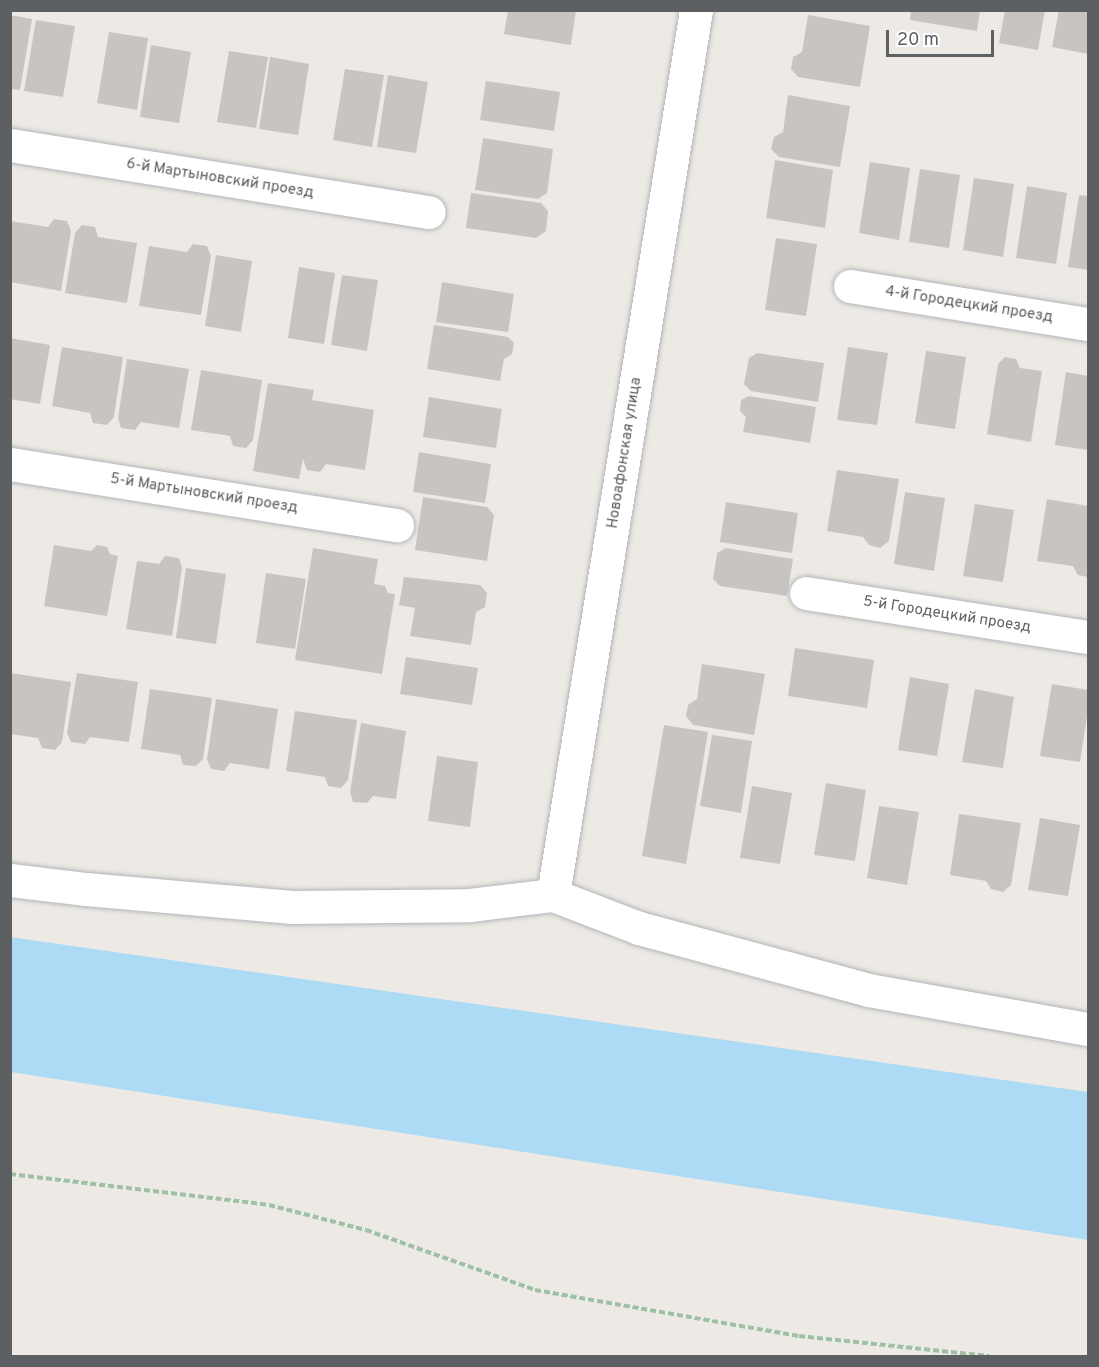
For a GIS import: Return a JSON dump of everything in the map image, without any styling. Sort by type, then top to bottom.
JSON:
[{"type":"street","name":"Новоафонская улица","points":[[553,895],[696,10]]},
{"type":"street","name":"6-й Мартыновский проезд","points":[[10,146],[429,212]]},
{"type":"street","name":"4-й Городецкий проезд","points":[[850,286],[1089,324]]},
{"type":"street","name":"5-й Мартыновский проезд","points":[[10,464],[397,525]]},
{"type":"street","name":"5-й Городецкий проезд","points":[[806,593],[1089,637]]},
{"type":"street","points":[[10,880],[292,907],[470,905],[553,895],[639,928],[868,990],[1089,1029]]},
{"type":"path","points":[[10,1174],[269,1205],[366,1230],[535,1290],[799,1336],[989,1356]]},
{"type":"water","points":[[10,937],[1088,1092],[1088,1240],[11,1072]]},
{"type":"building","points":[[508,10],[576,10],[571,45],[504,34]]},
{"type":"building","points":[[911,10],[980,10],[977,31],[910,20]]},
{"type":"building","points":[[1005,10],[1045,10],[1038,50],[999,43]]},
{"type":"building","points":[[1059,10],[1088,10],[1088,54],[1052,47]]},
{"type":"building","points":[[10,15],[32,19],[20,90],[10,89]]},
{"type":"building","points":[[808,15],[870,26],[860,87],[798,77],[791,69],[793,57],[802,52]]},
{"type":"building","points":[[36,20],[75,26],[63,97],[24,91]]},
{"type":"building","points":[[109,32],[148,38],[137,110],[97,103]]},
{"type":"building","points":[[151,45],[191,52],[179,123],[140,117]]},
{"type":"building","points":[[229,51],[268,57],[256,128],[217,122]]},
{"type":"building","points":[[270,57],[309,64],[298,135],[259,129]]},
{"type":"building","points":[[345,69],[384,75],[372,147],[333,140]]},
{"type":"building","points":[[388,75],[428,82],[416,153],[377,147]]},
{"type":"building","points":[[486,81],[560,92],[554,131],[480,120]]},
{"type":"building","points":[[788,95],[850,106],[840,167],[779,157],[771,149],[774,137],[783,132]]},
{"type":"building","points":[[483,138],[553,149],[547,193],[538,199],[475,190]]},
{"type":"building","points":[[775,160],[833,170],[825,228],[766,218]]},
{"type":"building","points":[[870,162],[910,168],[899,240],[859,233]]},
{"type":"building","points":[[920,169],[960,175],[949,248],[909,242]]},
{"type":"building","points":[[974,178],[1014,184],[1003,257],[963,250]]},
{"type":"building","points":[[1027,186],[1067,193],[1056,264],[1016,258]]},
{"type":"building","points":[[471,193],[541,203],[548,211],[546,231],[536,238],[466,228]]},
{"type":"building","points":[[1079,195],[1088,196],[1088,270],[1068,267]]},
{"type":"building","points":[[54,219],[67,221],[71,231],[61,291],[10,282],[10,221],[48,227]]},
{"type":"building","points":[[82,225],[95,227],[98,237],[137,243],[127,303],[65,293],[75,233]]},
{"type":"building","points":[[776,238],[817,244],[806,316],[765,310]]},
{"type":"building","points":[[193,244],[207,246],[211,256],[201,315],[139,306],[149,246],[187,252]]},
{"type":"building","points":[[216,255],[252,261],[241,332],[205,326]]},
{"type":"building","points":[[299,267],[335,273],[324,344],[288,338]]},
{"type":"building","points":[[342,275],[378,280],[367,351],[331,345]]},
{"type":"building","points":[[442,282],[514,294],[508,332],[436,322]]},
{"type":"building","points":[[434,325],[508,337],[514,343],[512,354],[504,359],[500,381],[427,369]]},
{"type":"building","points":[[10,338],[50,345],[40,404],[10,399]]},
{"type":"building","points":[[62,347],[123,357],[114,417],[107,425],[93,423],[90,413],[52,406]]},
{"type":"building","points":[[848,347],[888,353],[877,425],[837,420]]},
{"type":"building","points":[[926,351],[966,357],[955,429],[915,423]]},
{"type":"building","points":[[757,353],[824,363],[818,402],[751,391],[744,384],[749,358]]},
{"type":"building","points":[[1005,357],[1016,359],[1020,368],[1042,371],[1031,442],[987,434],[998,364]]},
{"type":"building","points":[[127,359],[189,369],[179,428],[141,422],[135,430],[121,428],[118,418]]},
{"type":"building","points":[[201,370],[262,380],[253,440],[246,448],[233,446],[230,436],[191,430]]},
{"type":"building","points":[[1066,372],[1088,376],[1088,450],[1055,445]]},
{"type":"building","points":[[268,383],[314,390],[312,400],[374,410],[365,470],[326,464],[320,472],[307,470],[303,459],[299,479],[253,471]]},
{"type":"building","points":[[749,396],[816,407],[810,443],[743,432],[746,417],[740,411],[741,400]]},
{"type":"building","points":[[429,397],[502,409],[496,448],[423,437]]},
{"type":"building","points":[[419,452],[491,464],[485,503],[413,492]]},
{"type":"building","points":[[837,470],[899,479],[889,541],[880,548],[869,545],[863,537],[827,531]]},
{"type":"building","points":[[905,492],[945,498],[934,571],[894,564]]},
{"type":"building","points":[[423,497],[487,507],[494,515],[487,561],[415,550]]},
{"type":"building","points":[[1047,499],[1088,506],[1088,577],[1078,575],[1073,566],[1037,561]]},
{"type":"building","points":[[726,502],[798,513],[792,553],[720,542]]},
{"type":"building","points":[[975,504],[1014,510],[1003,582],[963,576]]},
{"type":"building","points":[[54,545],[91,551],[97,545],[107,547],[110,554],[118,556],[107,616],[44,606]]},
{"type":"building","points":[[313,548],[378,559],[374,584],[385,586],[388,593],[395,594],[382,674],[295,660]]},
{"type":"building","points":[[726,548],[793,559],[787,596],[720,586],[713,579],[717,553]]},
{"type":"building","points":[[165,556],[179,558],[182,568],[172,636],[126,629],[137,561],[159,564]]},
{"type":"building","points":[[186,568],[226,574],[216,644],[176,638]]},
{"type":"building","points":[[266,573],[306,579],[295,649],[256,643]]},
{"type":"building","points":[[404,577],[480,585],[487,593],[485,607],[476,612],[471,645],[410,636],[415,608],[399,605]]},
{"type":"building","points":[[795,648],[874,660],[867,708],[788,696]]},
{"type":"building","points":[[406,657],[478,668],[472,705],[400,694]]},
{"type":"building","points":[[702,664],[765,674],[754,735],[693,725],[686,716],[688,705],[697,699]]},
{"type":"building","points":[[10,673],[71,682],[62,742],[55,750],[42,748],[38,738],[10,734]]},
{"type":"building","points":[[77,673],[138,682],[129,742],[90,737],[85,744],[71,742],[67,733]]},
{"type":"building","points":[[910,677],[949,684],[937,756],[898,750]]},
{"type":"building","points":[[1052,684],[1088,690],[1088,710],[1080,762],[1040,756]]},
{"type":"building","points":[[150,689],[212,698],[203,759],[196,766],[183,765],[180,755],[141,749]]},
{"type":"building","points":[[975,689],[1014,697],[1003,768],[962,762]]},
{"type":"building","points":[[216,699],[278,709],[269,769],[230,763],[224,771],[211,769],[207,759]]},
{"type":"building","points":[[295,711],[357,720],[348,780],[341,788],[328,786],[325,777],[286,771]]},
{"type":"building","points":[[361,723],[406,731],[396,799],[373,796],[367,803],[353,802],[350,792]]},
{"type":"building","points":[[664,725],[708,732],[686,864],[642,856]]},
{"type":"building","points":[[712,735],[752,741],[741,813],[700,806]]},
{"type":"building","points":[[437,756],[478,762],[470,827],[428,821]]},
{"type":"building","points":[[826,783],[866,790],[855,861],[814,855]]},
{"type":"building","points":[[752,786],[792,793],[780,864],[740,858]]},
{"type":"building","points":[[879,806],[919,812],[907,885],[867,878]]},
{"type":"building","points":[[959,814],[1021,823],[1011,885],[1003,892],[991,889],[986,881],[950,875]]},
{"type":"building","points":[[1040,818],[1080,825],[1068,896],[1028,890]]}]
